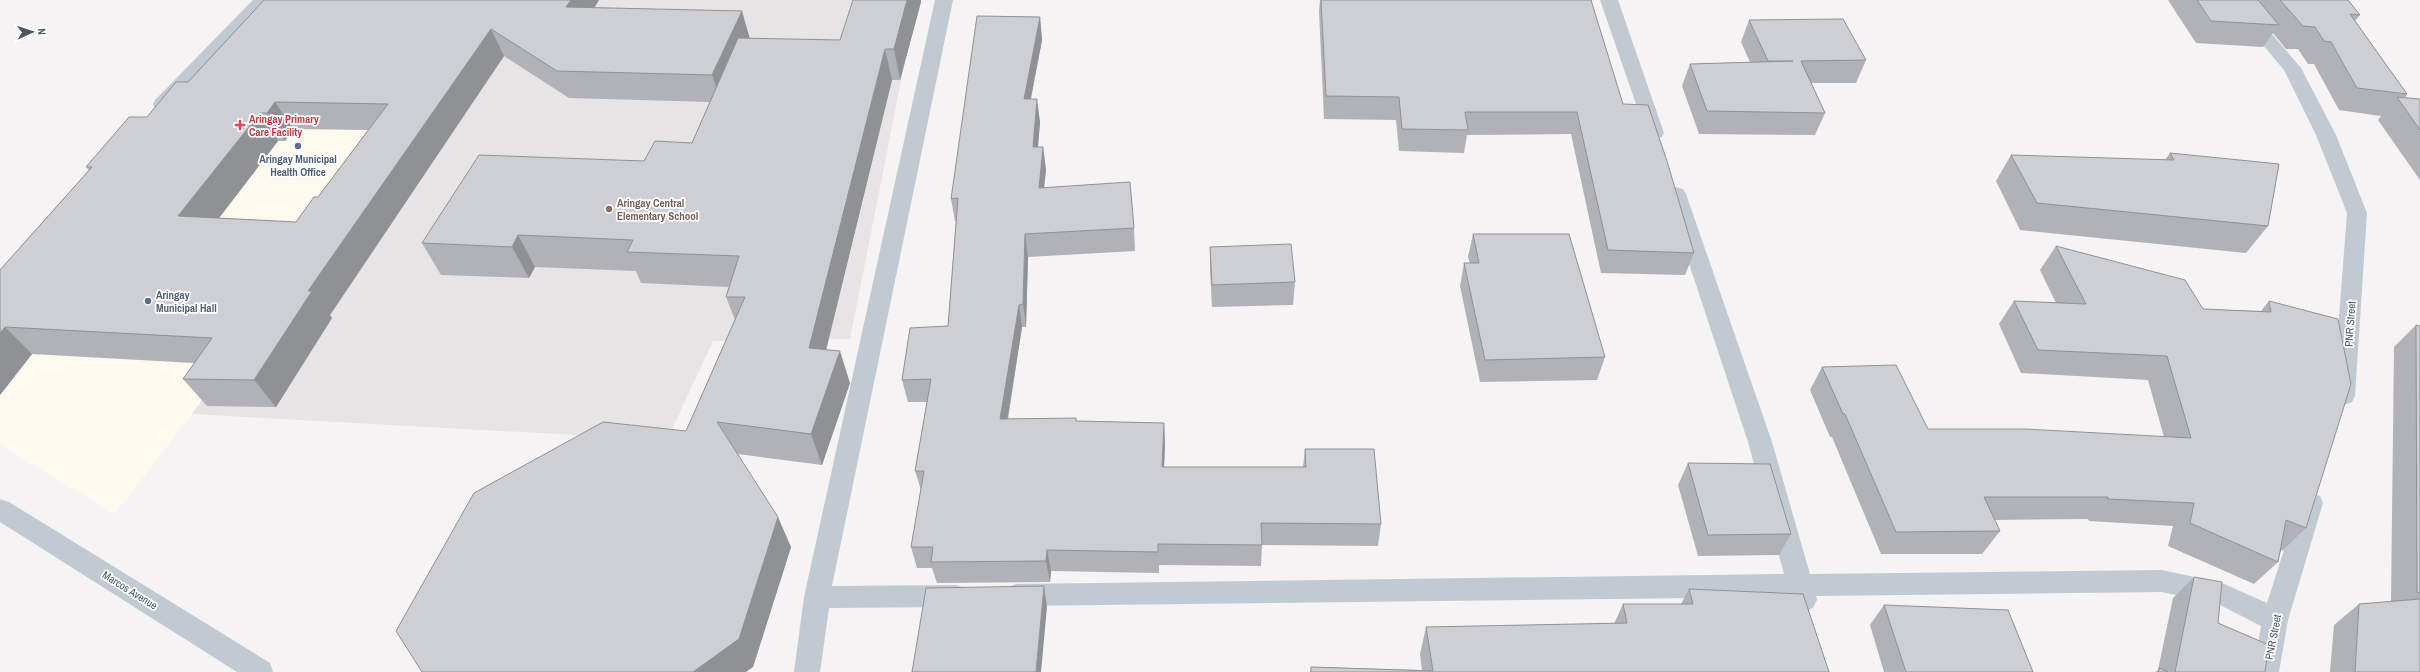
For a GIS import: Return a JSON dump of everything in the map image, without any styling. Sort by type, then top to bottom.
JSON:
[{"type":"street","points":[[148,118],[263,0]]},
{"type":"street","points":[[808,672],[817,597],[944,0]]},
{"type":"street","points":[[1609,0],[1661,150]]},
{"type":"street","name":"PNR Street","points":[[2234,0],[2292,68],[2326,135],[2358,213],[2346,390],[2337,420]]},
{"type":"street","points":[[1668,172],[1760,442],[1811,622]]},
{"type":"street","name":"PNR Street","points":[[2266,672],[2275,620],[2318,479]]},
{"type":"street","name":"Marcos Avenue","points":[[0,509],[260,672]]},
{"type":"street","points":[[817,597],[2162,581],[2222,594],[2275,620]]},
{"type":"shaded area","name":"Aringay Central Elementary School","points":[[531,0],[917,0],[850,339],[713,341],[667,440],[192,414],[437,78]]},
{"type":"shaded area","points":[[214,70],[437,78],[192,414],[115,514],[0,445],[0,298]]},
{"type":"building","points":[[264,0],[571,0],[566,7],[742,11],[712,75],[557,71],[491,29],[308,291],[312,291],[254,380],[183,379],[212,338],[5,327],[0,333],[0,270],[92,167],[86,167],[129,117],[147,117],[176,82],[188,82]],"holes":[[[275,102],[388,104],[318,197],[314,197],[296,222],[178,216],[260,113],[267,113]]]},
{"type":"building","points":[[853,0],[907,0],[894,49],[885,49],[809,348],[840,351],[811,434],[717,422],[778,517],[739,639],[693,672],[422,672],[396,631],[474,493],[603,422],[686,431],[745,297],[726,297],[739,256],[627,252],[633,240],[518,235],[512,247],[422,243],[479,155],[644,161],[655,141],[692,143],[738,38],[840,40]]},
{"type":"building","points":[[1321,0],[1591,0],[1623,104],[1648,105],[1667,161],[1694,253],[1608,250],[1577,112],[1465,112],[1468,130],[1402,129],[1399,97],[1326,96]]},
{"type":"building","points":[[2197,0],[2258,0],[2279,25],[2211,21]]},
{"type":"building","points":[[2280,0],[2348,0],[2360,15],[2350,14],[2407,94],[2357,88],[2331,42],[2324,41],[2315,27],[2303,26]]},
{"type":"building","points":[[977,16],[1040,17],[1024,99],[1037,99],[1033,147],[1043,147],[1039,188],[1130,182],[1134,228],[1025,234],[1023,304],[1019,305],[1000,419],[1076,418],[1076,421],[1164,423],[1162,467],[1306,467],[1305,449],[1374,449],[1381,524],[1261,523],[1262,545],[1158,544],[1158,552],[1047,550],[1046,561],[931,562],[933,547],[911,547],[924,471],[915,471],[931,379],[902,380],[910,328],[948,326],[958,198],[951,199]]},
{"type":"building","points":[[1843,19],[1866,60],[1801,61],[1825,113],[1707,111],[1690,64],[1793,61],[1768,61],[1749,20]]},
{"type":"building","points":[[2397,97],[2420,99],[2420,130]]},
{"type":"building","points":[[2170,153],[2279,164],[2268,226],[2037,203],[2011,155],[2174,160]]},
{"type":"building","points":[[1473,234],[1569,234],[1605,357],[1485,360],[1464,263],[1479,263]]},
{"type":"building","points":[[1291,244],[1295,282],[1212,285],[1210,247]]},
{"type":"building","points":[[2056,246],[2185,280],[2203,309],[2271,312],[2269,301],[2338,319],[2351,384],[2306,528],[2286,520],[2278,562],[2190,523],[2194,503],[2108,499],[2108,497],[1984,497],[2000,531],[1896,532],[1845,414],[1843,414],[1822,367],[1896,365],[1928,429],[2025,429],[2191,438],[2167,356],[2038,350],[2014,301],[2086,304]]},
{"type":"building","points":[[2416,325],[2420,326],[2420,593],[2417,592]]},
{"type":"building","points":[[1688,463],[1770,464],[1791,534],[1708,535]]},
{"type":"building","points":[[2194,577],[2222,582],[2218,623],[2269,645],[2265,672],[2175,672]]},
{"type":"building","points":[[1044,586],[1036,672],[912,672],[926,588]]},
{"type":"building","points":[[1689,589],[1803,594],[1829,672],[1311,672],[1311,667],[1433,671],[1426,627],[1627,623],[1623,604],[1693,604]]},
{"type":"building","points":[[2420,599],[2420,672],[2355,672],[2359,604]]},
{"type":"building","points":[[1884,605],[2008,610],[2033,672],[1906,672]]},
{"type":"building","points":[[2159,668],[2168,672],[2159,672]]},
{"type":"place","name":"Aringay Primary Care Facility","points":[[240,125]]},
{"type":"place","name":"Aringay Municipal Health Office","points":[[298,146]]},
{"type":"place","name":"Aringay Central Elementary School","points":[[609,209]]},
{"type":"place","name":"Aringay Municipal Hall","points":[[148,301]]}]
